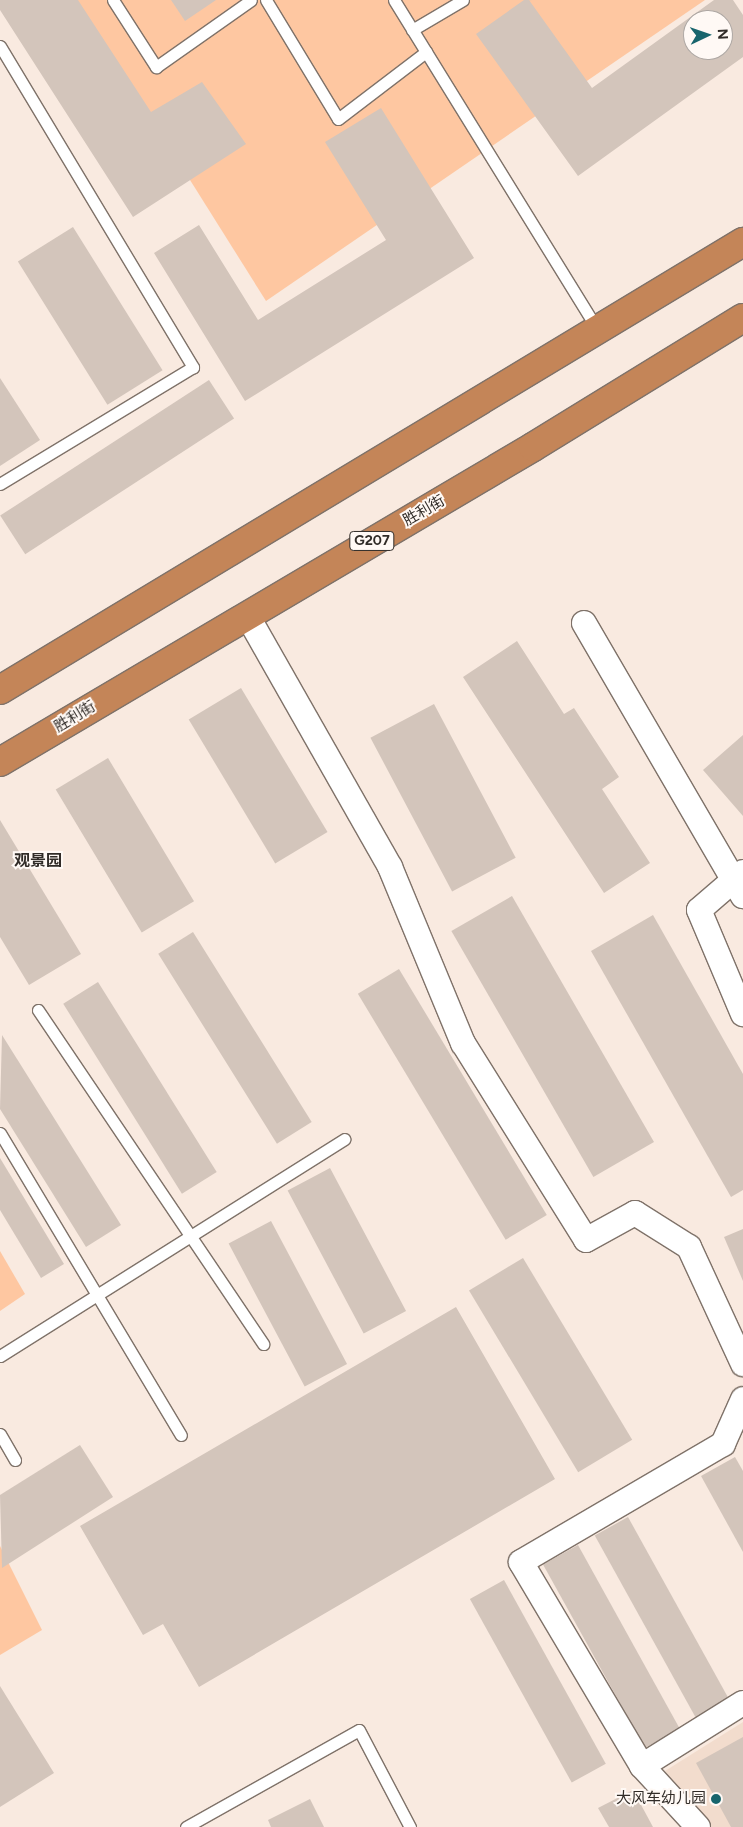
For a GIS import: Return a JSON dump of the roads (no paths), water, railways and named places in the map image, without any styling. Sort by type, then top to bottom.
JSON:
[{"type":"highway","points":[[0,690],[743,242]]},
{"type":"highway","name":"胜利街","points":[[0,762],[533,447],[743,318]]},
{"type":"street","points":[[247,615],[390,867],[463,1043],[586,1240],[635,1214],[689,1248],[743,1364]]},
{"type":"street","points":[[584,623],[740,883],[699,910],[743,1014]]},
{"type":"street","points":[[698,1827],[642,1766],[521,1562],[722,1444],[743,1399]]},
{"type":"street","points":[[642,1766],[743,1703]]},
{"type":"lane","points":[[113,0],[156,67],[251,0]]},
{"type":"lane","points":[[266,0],[338,118],[426,52]]},
{"type":"lane","points":[[394,0],[598,330]]},
{"type":"lane","points":[[412,30],[463,0]]},
{"type":"lane","points":[[0,46],[193,367],[0,484]]},
{"type":"lane","points":[[38,1010],[263,1344]]},
{"type":"lane","points":[[0,1133],[181,1435]]},
{"type":"lane","points":[[0,1356],[344,1139]]},
{"type":"lane","points":[[0,1434],[15,1460]]},
{"type":"lane","points":[[186,1827],[359,1730],[410,1827]]},
{"type":"place","name":"大风车幼儿园","points":[[716,1799]]},
{"type":"district","name":"观景园","points":[[38,861]]}]
